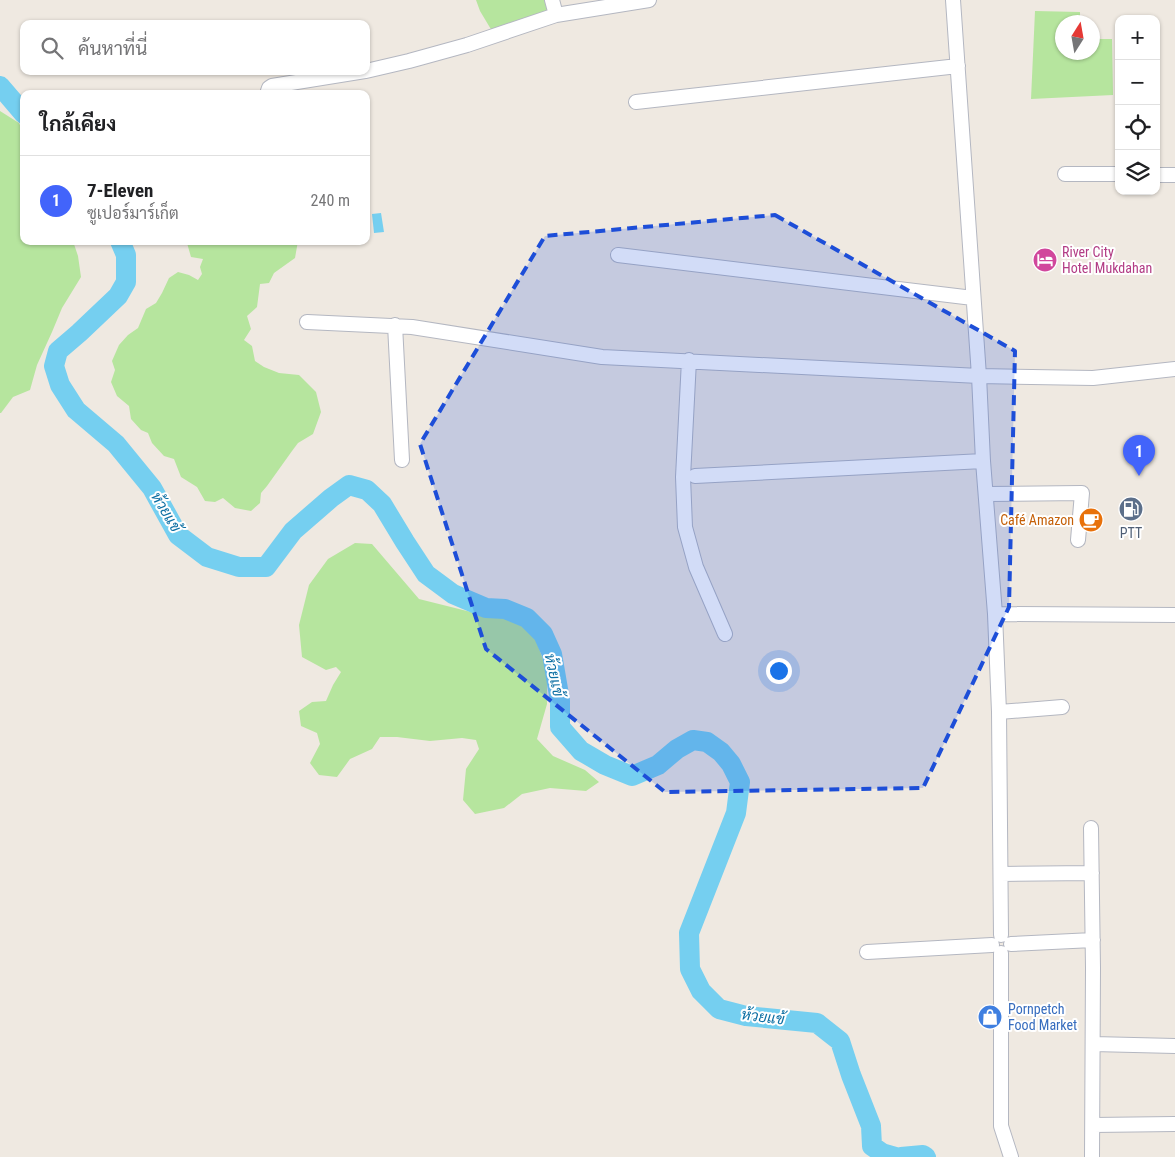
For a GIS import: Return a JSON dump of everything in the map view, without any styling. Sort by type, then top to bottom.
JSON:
[{"type":"street","points":[[552,0],[556,15]]},
{"type":"street","points":[[370,70],[467,45],[556,15],[649,0]]},
{"type":"street","points":[[953,0],[979,376],[983,461],[995,614],[999,712],[1001,1126],[1011,1157]]},
{"type":"street","points":[[636,102],[958,66]]},
{"type":"street","points":[[269,90],[272,86],[341,75]]},
{"type":"street","points":[[1065,174],[1115,174]]},
{"type":"street","points":[[1160,175],[1175,175]]},
{"type":"street","points":[[618,255],[973,298]]},
{"type":"street","points":[[307,322],[412,326],[602,357],[979,376],[1093,378],[1175,369]]},
{"type":"street","points":[[395,325],[402,460]]},
{"type":"street","points":[[689,360],[683,477],[685,527],[696,567],[725,634]]},
{"type":"street","points":[[695,476],[983,461]]},
{"type":"street","points":[[986,494],[1082,493],[1078,540]]},
{"type":"street","points":[[995,614],[1175,615]]},
{"type":"street","points":[[999,712],[1062,707]]},
{"type":"street","points":[[1092,828],[1092,1157]]},
{"type":"street","points":[[1000,874],[1092,873]]},
{"type":"street","points":[[867,952],[1093,940]]},
{"type":"street","points":[[1093,1044],[1175,1046]]},
{"type":"street","points":[[1093,1125],[1175,1124]]},
{"type":"highlighted area","points":[[775,215],[1015,351],[1009,607],[923,788],[665,792],[486,649],[420,444],[545,236]]},
{"type":"green space","points":[[476,0],[547,0],[548,9],[547,12],[492,31]]},
{"type":"green space","points":[[1035,11],[1080,12],[1080,15],[1055,15],[1055,60],[1100,60],[1100,39],[1112,39],[1113,95],[1031,99]]},
{"type":"green space","points":[[0,111],[20,125],[20,245],[74,245],[81,277],[62,308],[37,365],[30,390],[13,397],[0,413]]},
{"type":"green space","points":[[188,245],[297,245],[295,258],[274,273],[269,283],[260,284],[257,307],[247,316],[251,329],[244,340],[252,346],[255,361],[264,367],[279,373],[299,375],[316,392],[321,412],[313,434],[298,443],[261,493],[260,503],[251,511],[235,508],[223,498],[215,502],[205,501],[197,487],[181,477],[174,459],[164,456],[152,443],[148,433],[141,430],[131,419],[129,406],[117,396],[111,382],[115,370],[112,361],[119,345],[138,328],[146,309],[156,303],[169,278],[178,272],[198,280],[202,274],[200,267],[203,259],[191,257]]},
{"type":"green space","points":[[355,543],[372,544],[419,599],[519,622],[535,637],[547,671],[547,704],[537,739],[553,756],[585,770],[599,782],[586,791],[550,788],[522,794],[504,808],[475,814],[463,800],[466,769],[479,749],[476,740],[462,738],[430,741],[380,737],[372,749],[350,759],[337,777],[319,775],[310,763],[320,744],[317,733],[301,726],[299,711],[312,702],[326,701],[341,672],[336,667],[326,670],[302,657],[299,625],[309,585],[328,559]]},
{"type":"water","points":[[381,213],[384,232],[374,233],[372,214]]},
{"type":"waterway","name":"ห้วยแข้","points":[[0,86],[20,109]]},
{"type":"waterway","name":"ห้วยแข้","points":[[122,245],[126,255],[126,282],[118,296],[58,351],[54,366],[60,385],[76,410],[116,444],[152,488],[178,535],[207,557],[239,567],[266,567],[293,531],[331,498],[349,485],[367,490],[382,504],[426,574],[453,594],[486,608],[505,609],[527,618],[543,634],[552,654],[560,701],[560,727],[581,751],[605,765],[632,776],[658,765],[677,749],[693,740],[707,742],[721,752],[731,764],[740,782],[736,813],[689,933],[690,969],[701,991],[719,1009],[746,1016],[817,1023],[840,1041],[871,1126],[872,1146],[882,1153],[896,1157]]},
{"type":"waterway","name":"ห้วยแข้","points":[[901,1157],[923,1155],[926,1157]]},
{"type":"place","name":"River City Hotel Mukdahan","points":[[1045,260]]},
{"type":"place","name":"7-Eleven","points":[[1139,476]]},
{"type":"place","name":"PTT","points":[[1131,509]]},
{"type":"place","name":"Café Amazon","points":[[1091,520]]},
{"type":"place","name":"Pornpetch Food Market","points":[[990,1017]]}]
